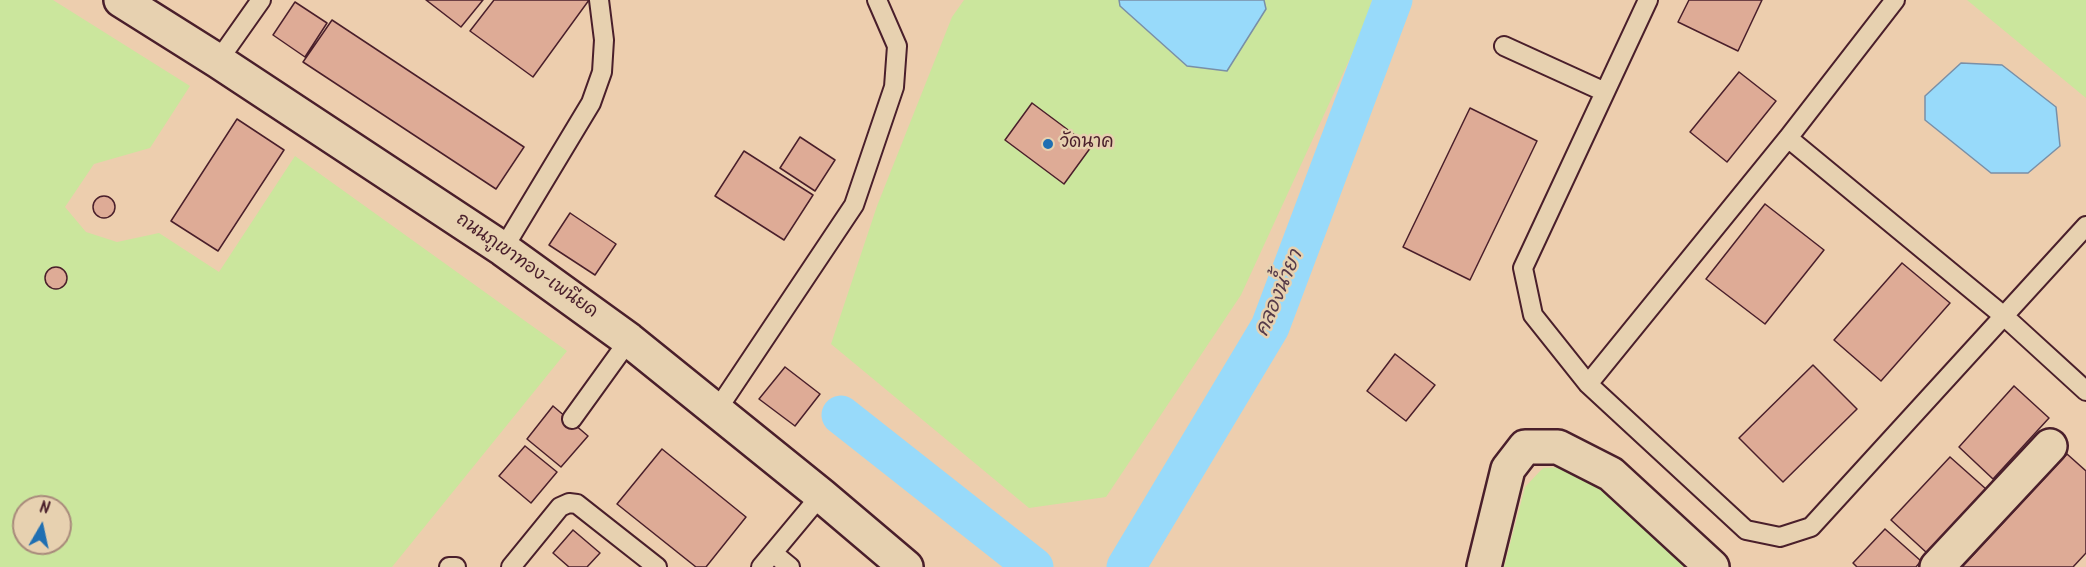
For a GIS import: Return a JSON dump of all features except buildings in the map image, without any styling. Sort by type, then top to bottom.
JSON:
[{"type":"main road","name":"ถนนภูเขาทอง-เพนียด","points":[[121,0],[218,61],[503,249],[629,340],[821,495],[906,567]]},
{"type":"main road","points":[[1937,567],[2050,446]]},
{"type":"main road","points":[[1484,567],[1508,469],[1525,447],[1557,447],[1611,474],[1712,567]]},
{"type":"lane","points":[[218,61],[261,0]]},
{"type":"lane","points":[[503,249],[591,103],[602,72],[604,40],[599,0]]},
{"type":"lane","points":[[717,410],[855,205],[894,87],[897,46],[877,0]]},
{"type":"lane","points":[[1648,0],[1524,268],[1533,315],[1588,384],[1746,530],[1780,537],[1811,527],[2086,226]]},
{"type":"lane","points":[[1588,384],[1788,138],[1895,0]]},
{"type":"lane","points":[[1504,46],[1605,92]]},
{"type":"lane","points":[[1788,138],[2005,317],[2086,391]]},
{"type":"lane","points":[[572,419],[629,340]]},
{"type":"lane","points":[[790,567],[767,560],[821,495]]},
{"type":"lane","points":[[511,567],[560,507],[569,503],[577,504],[657,567]]},
{"type":"lane","points":[[449,567],[456,567]]},
{"type":"green space","points":[[0,0],[53,0],[190,86],[150,148],[94,164],[65,207],[86,232],[117,242],[159,233],[219,272],[295,156],[567,351],[392,567],[0,567]]},
{"type":"green space","points":[[964,0],[1119,0],[1120,6],[1187,66],[1266,9],[1264,0],[1372,0],[1363,30],[1241,295],[1106,497],[1029,508],[831,344],[877,206],[952,17]]},
{"type":"green space","points":[[1967,0],[2086,0],[2086,98]]},
{"type":"green space","points":[[1567,467],[1609,495],[1688,567],[1504,567],[1525,487],[1543,468]]},
{"type":"water","points":[[1119,0],[1264,0],[1266,9],[1227,71],[1187,66],[1120,6]]},
{"type":"water","points":[[1961,63],[2002,65],[2056,107],[2060,146],[2028,173],[1991,173],[1925,120],[1925,96]]},
{"type":"waterway","name":"คลองน้ำยา","points":[[1126,567],[1270,327],[1393,0]]},
{"type":"waterway","points":[[841,415],[1034,567]]},
{"type":"place","name":"วัดนาค","points":[[1048,144]]}]
